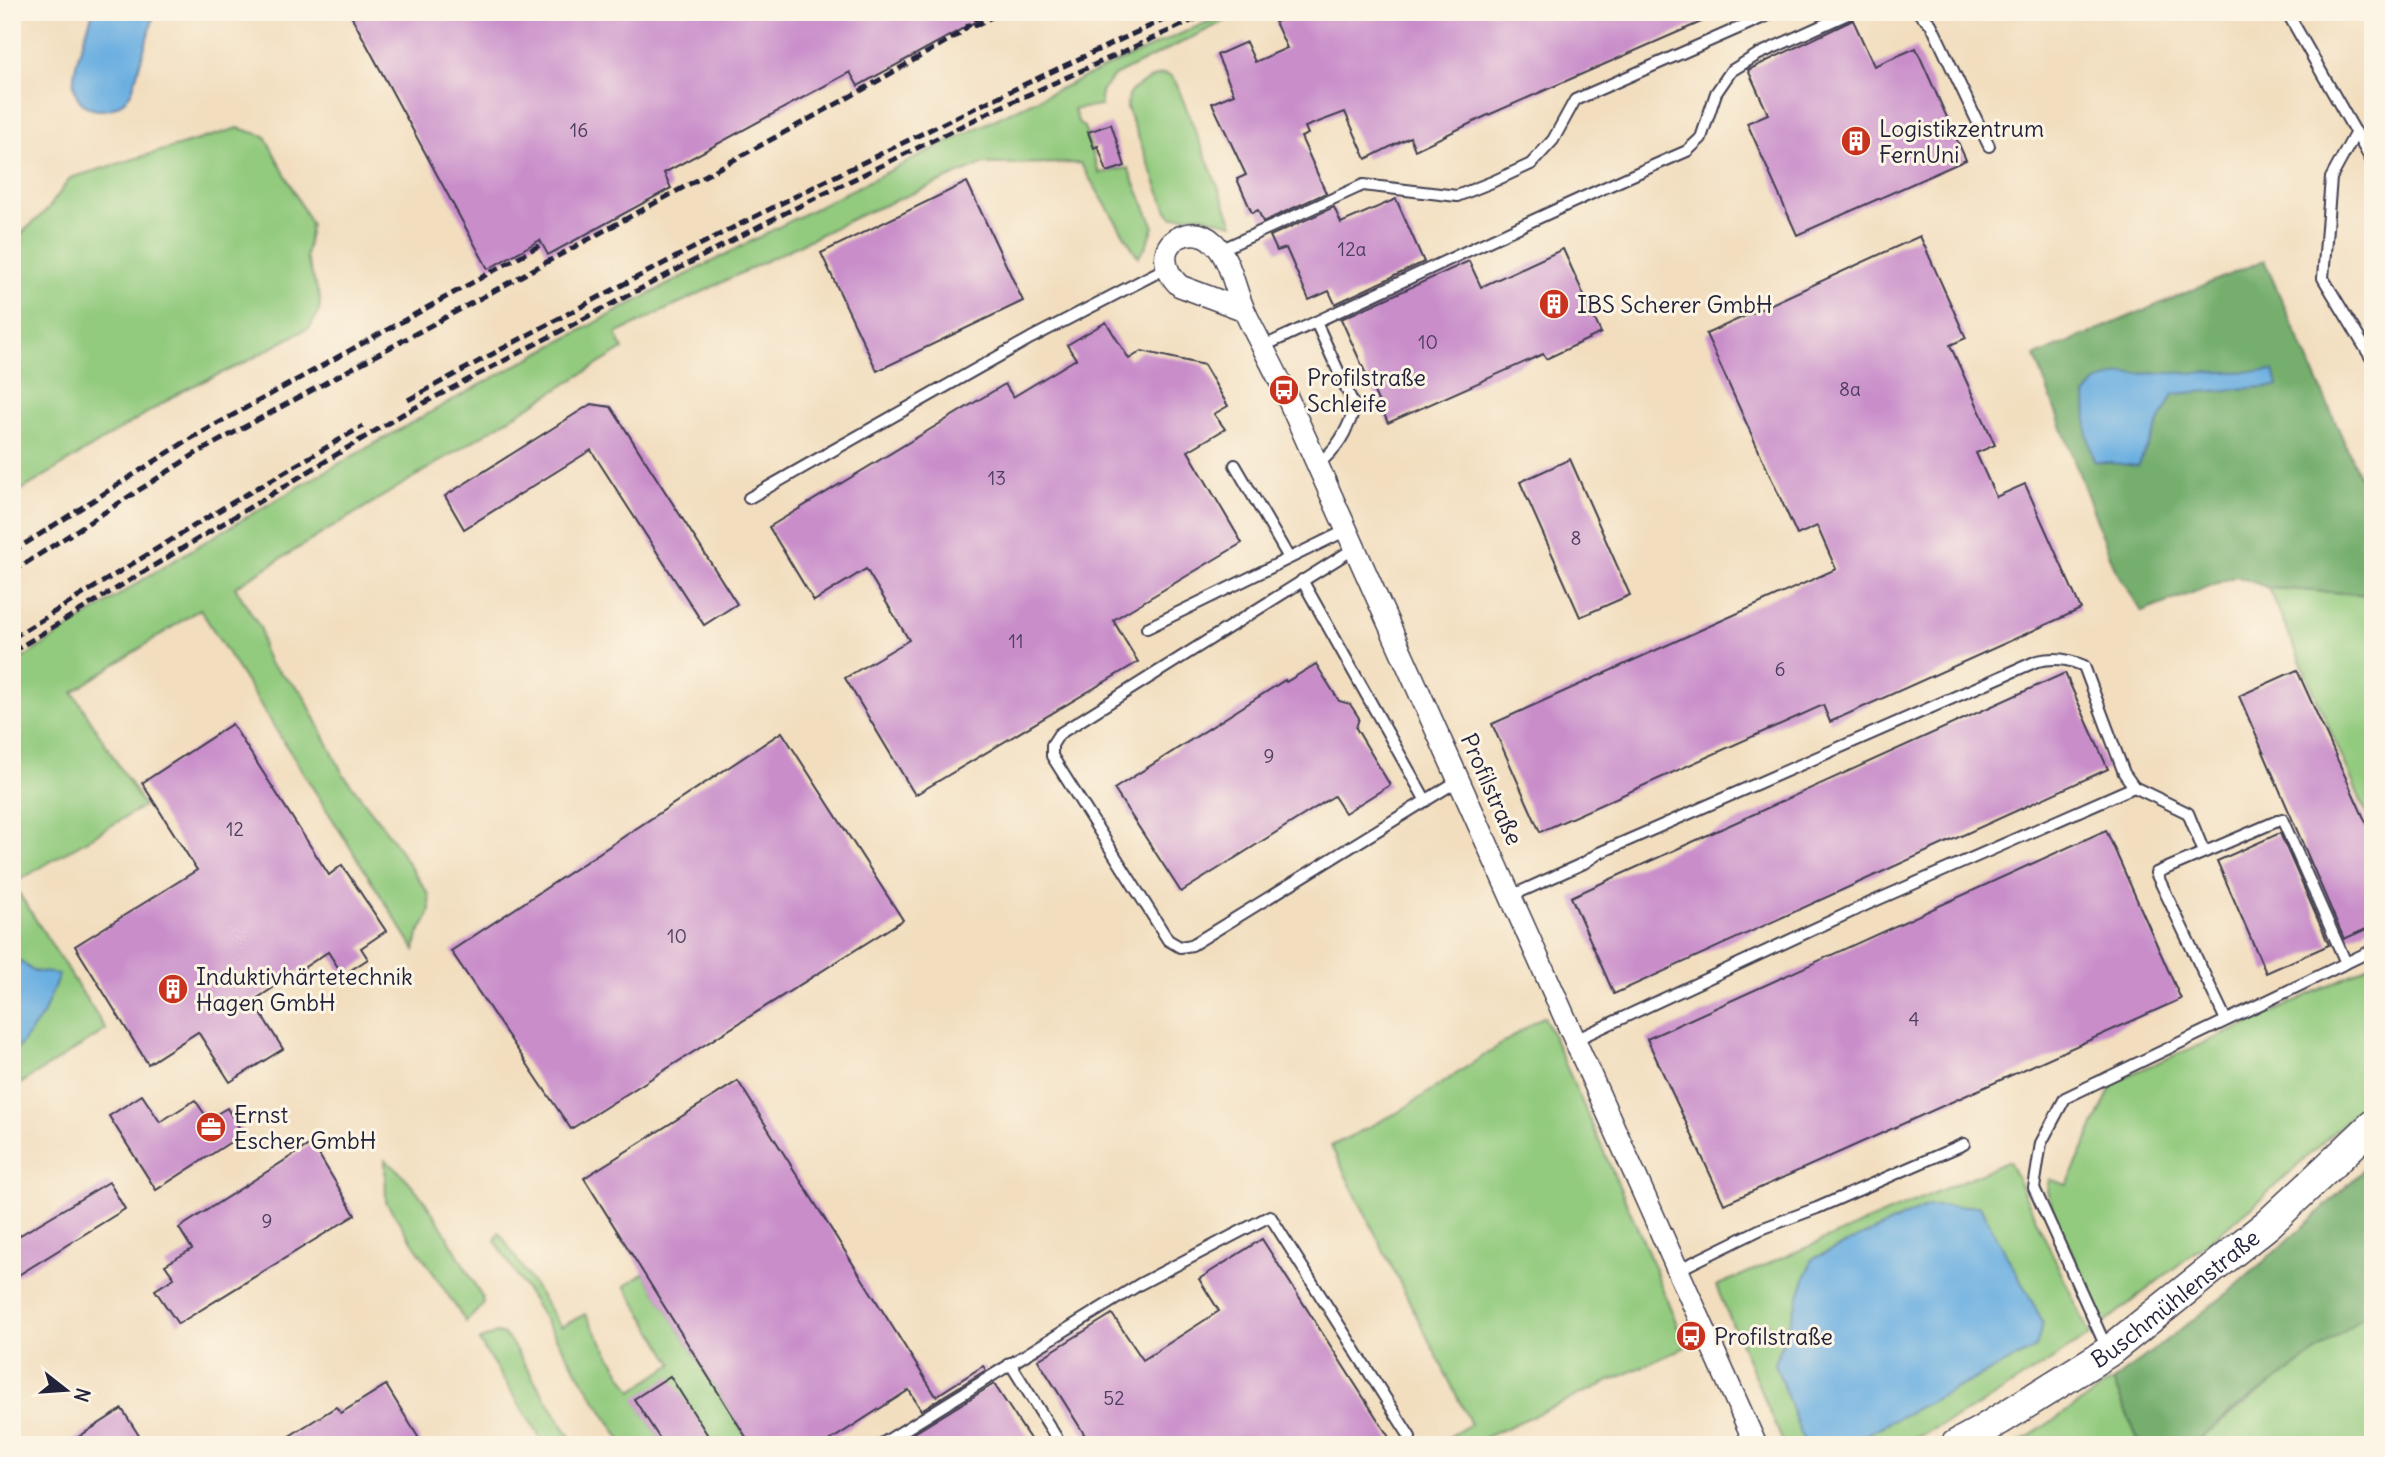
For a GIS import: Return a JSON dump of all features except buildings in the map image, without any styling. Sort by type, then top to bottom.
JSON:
[{"type":"street","points":[[1220,250],[1204,236],[1182,236],[1174,240],[1168,250],[1166,268],[1180,286],[1244,310]]},
{"type":"street","name":"Profilstraße","points":[[1220,250],[1244,310],[1264,346],[1756,1445]]},
{"type":"street","name":"Buschmühlenstraße","points":[[1956,1445],[2108,1352],[2268,1224],[2373,1125]]},
{"type":"lane","points":[[1220,250],[1363,185],[1457,196],[1492,182],[1531,164],[1553,139],[1575,100],[1775,12]]},
{"type":"lane","points":[[1264,346],[1513,231],[1573,200],[1687,151],[1701,138],[1716,93],[1731,71],[1757,55],[1852,12]]},
{"type":"lane","points":[[1918,12],[1931,24],[1989,146]]},
{"type":"lane","points":[[2287,12],[2373,163]]},
{"type":"lane","points":[[2356,132],[2331,178],[2323,278],[2373,361]]},
{"type":"lane","points":[[749,498],[1031,338],[1166,268]]},
{"type":"lane","points":[[1316,322],[1355,408],[1334,452],[1317,465]]},
{"type":"lane","points":[[1235,466],[1289,558]]},
{"type":"lane","points":[[1147,628],[1289,558],[1351,539]]},
{"type":"lane","points":[[1351,539],[1302,580],[1059,734],[1052,744],[1052,756],[1168,940],[1180,947],[1192,945],[1459,780]]},
{"type":"lane","points":[[1302,580],[1426,801]]},
{"type":"lane","points":[[1511,896],[1584,863],[1598,853],[2037,661],[2050,658],[2062,658],[2084,666],[2124,773],[2134,787],[2188,813],[2204,852]]},
{"type":"lane","points":[[1575,1040],[1870,903],[2134,787]]},
{"type":"lane","points":[[2226,1020],[2156,873],[2281,820],[2346,963]]},
{"type":"lane","points":[[2108,1352],[2034,1188],[2041,1143],[2065,1098],[2373,950]]},
{"type":"lane","points":[[1678,1270],[1761,1229],[1817,1208],[1964,1144]]},
{"type":"lane","points":[[880,1445],[1140,1284],[1270,1216],[1410,1437],[1408,1445]]},
{"type":"lane","points":[[1010,1363],[1061,1445]]},
{"type":"green space","points":[[1231,12],[1243,12],[1114,76],[1101,91],[1101,106],[1074,109],[1079,124],[1084,127],[1099,173],[1128,168],[1154,227],[1138,257],[1080,163],[983,164],[856,217],[616,334],[623,349],[235,587],[261,629],[263,649],[269,663],[302,692],[343,774],[389,834],[429,895],[430,910],[418,934],[415,950],[200,609],[73,692],[144,806],[13,884],[106,1030],[12,1089],[12,665],[158,570],[230,527],[594,323],[923,154]]},
{"type":"green space","points":[[1163,74],[1171,76],[1176,83],[1233,224],[1197,215],[1172,217],[1167,211],[1127,108],[1128,96],[1134,89]]},
{"type":"green space","points":[[238,128],[265,136],[311,224],[306,257],[320,298],[319,311],[310,327],[242,364],[186,389],[12,496],[12,242],[48,209],[70,178]]},
{"type":"green space","points":[[2264,260],[2373,507],[2373,595],[2269,588],[2236,576],[2142,612],[2115,569],[2035,356]]},
{"type":"green space","points":[[2269,588],[2373,595],[2373,829]]},
{"type":"green space","points":[[2373,964],[2373,1096],[2252,1207],[2104,1323],[2055,1216],[2047,1191],[2049,1179],[2067,1185],[2114,1081],[2244,1026]]},
{"type":"green space","points":[[1544,1016],[1645,1245],[1686,1347],[1468,1445],[1435,1445],[1471,1424],[1331,1146],[1397,1113]]},
{"type":"green space","points":[[385,1160],[400,1172],[427,1204],[482,1297],[483,1305],[466,1322],[386,1202]]},
{"type":"green space","points":[[2009,1161],[2090,1335],[1981,1405],[1902,1445],[1784,1445],[1716,1286]]},
{"type":"green space","points":[[2373,1161],[2373,1309],[2299,1365],[2233,1410],[2193,1445],[2151,1445],[2138,1440],[2113,1381],[2229,1292]]},
{"type":"green space","points":[[499,1232],[561,1327],[585,1314],[632,1391],[673,1364],[625,1286],[644,1273],[751,1445],[714,1445],[635,1399],[664,1445],[624,1445],[495,1241]]},
{"type":"green space","points":[[2373,1309],[2373,1445],[2193,1445],[2259,1392]]},
{"type":"green space","points":[[496,1333],[504,1335],[510,1341],[575,1445],[545,1445],[479,1341]]},
{"type":"green space","points":[[2113,1381],[2138,1439],[2151,1445],[2016,1445]]},
{"type":"water","points":[[93,12],[155,12],[132,91],[126,99],[109,109],[100,110],[84,104],[74,87],[77,60]]},
{"type":"water","points":[[2274,371],[2278,386],[2173,394],[2138,466],[2094,461],[2087,433],[2086,394],[2096,382],[2121,374]]},
{"type":"water","points":[[12,955],[33,971],[59,974],[43,1015],[12,1056]]},
{"type":"water","points":[[1928,1206],[1980,1206],[2043,1322],[2036,1348],[1845,1445],[1805,1445],[1775,1364],[1812,1259]]},
{"type":"railway","points":[[12,572],[195,454],[862,90],[959,34],[983,12]]},
{"type":"railway","points":[[974,26],[1002,12]]},
{"type":"railway","points":[[408,400],[791,198],[985,103],[1181,12]]},
{"type":"railway","points":[[12,652],[403,414],[771,220],[992,111],[1211,12]]},
{"type":"railway","points":[[12,552],[188,440],[542,244]]},
{"type":"railway","points":[[12,638],[223,508],[363,426]]},
{"type":"place","name":"Logistikzentrum FernUni","points":[[1856,141]]},
{"type":"place","name":"IBS Scherer GmbH","points":[[1554,304]]},
{"type":"place","name":"Profilstraße Schleife","points":[[1284,390]]},
{"type":"place","name":"Induktivhärtetechnik Hagen GmbH","points":[[173,989]]},
{"type":"place","name":"Ernst Escher GmbH","points":[[211,1127]]},
{"type":"place","name":"Profilstraße","points":[[1691,1336]]}]
